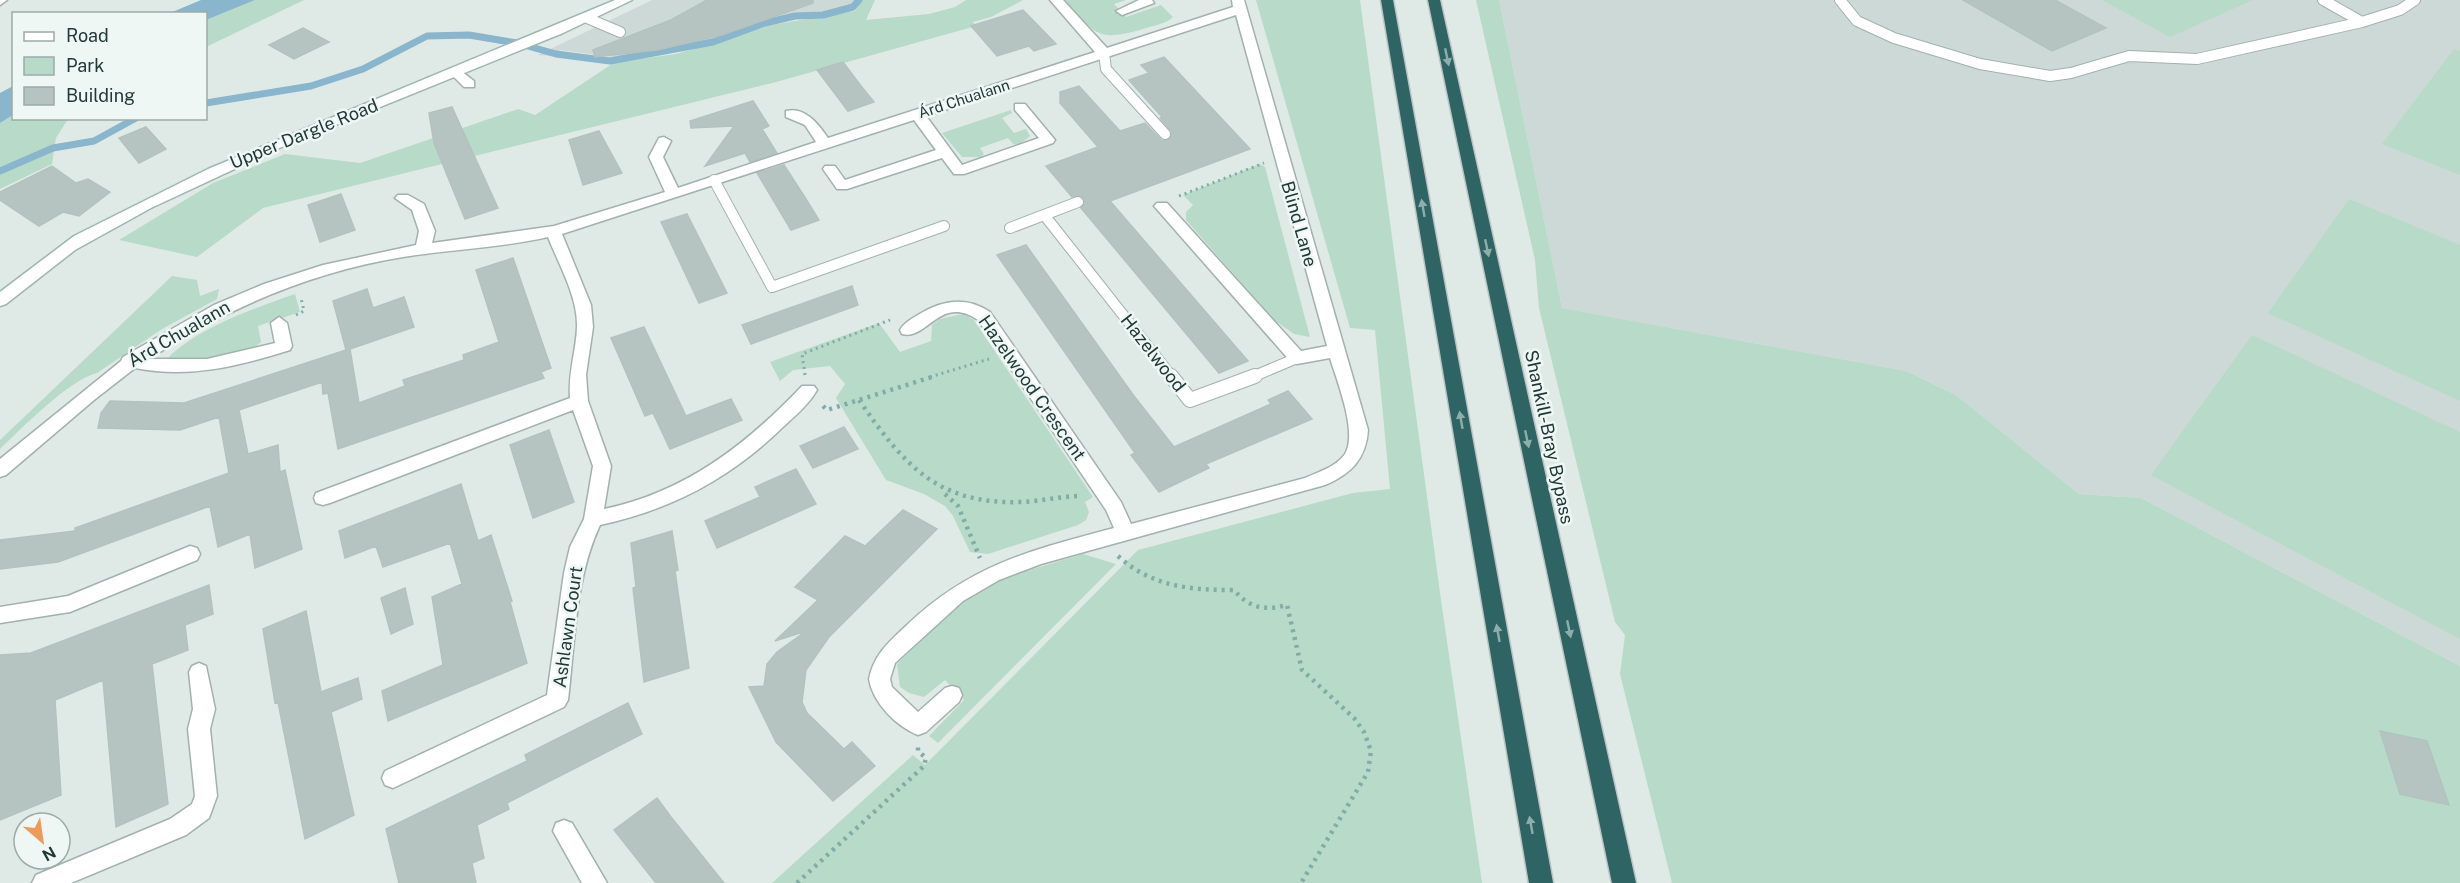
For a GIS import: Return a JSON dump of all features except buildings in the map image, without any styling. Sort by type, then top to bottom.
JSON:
[{"type":"highway","points":[[1387,0],[1541,883]]},
{"type":"highway","name":"Shankill-Bray Bypass","points":[[1434,0],[1624,883]]},
{"type":"street","name":"Upper Dargle Road","points":[[0,300],[78,241],[186,183],[289,139],[514,50],[626,0]]},
{"type":"street","points":[[1056,0],[1104,54]]},
{"type":"street","points":[[1122,11],[1148,3],[1145,0]]},
{"type":"street","name":"Árd Chualann","points":[[0,470],[54,422],[129,361],[186,325],[228,303],[295,278],[342,264],[423,249],[553,231],[1104,54],[1239,4]]},
{"type":"street","name":"Blind Lane","points":[[1125,532],[1308,484],[1332,475],[1353,459],[1359,447],[1359,430],[1239,4]]},
{"type":"street","points":[[457,72],[469,84]]},
{"type":"street","points":[[917,114],[959,171],[1048,140],[1020,107]]},
{"type":"street","points":[[791,114],[810,122],[825,144]]},
{"type":"street","points":[[663,141],[656,157],[673,193]]},
{"type":"street","points":[[830,169],[842,186],[944,152]]},
{"type":"street","points":[[403,198],[419,207],[427,231],[423,249]]},
{"type":"street","points":[[1162,206],[1296,358]]},
{"type":"street","name":"Ashlawn Court","points":[[393,778],[557,700],[574,573],[580,547],[593,519],[602,466],[579,401],[578,375],[585,327],[583,305],[553,231]]},
{"type":"street","name":"Hazelwood Crescent","points":[[908,330],[926,316],[964,304],[975,308],[984,316],[1114,507],[1125,532]]},
{"type":"street","points":[[129,361],[164,369],[238,361],[285,346],[279,323]]},
{"type":"street","name":"Hazelwood","points":[[1296,358],[1335,351]]},
{"type":"street","points":[[593,519],[626,514],[654,505],[698,484],[756,444],[780,423],[808,390]]},
{"type":"street","points":[[323,498],[579,401]]},
{"type":"street","points":[[952,695],[918,725],[888,699],[879,686],[879,671],[887,657],[937,609],[958,591],[986,575],[1008,566],[1125,532]]},
{"type":"street","points":[[0,615],[70,604],[190,554]]},
{"type":"street","points":[[44,883],[178,827],[201,811],[206,796],[199,729],[204,709],[199,672]]},
{"type":"street","points":[[564,831],[595,883]]},
{"type":"lane","points":[[1840,0],[1857,21],[1886,35],[1951,56],[2047,76],[2078,73],[2132,55],[2178,60],[2197,59],[2362,22],[2400,10],[2415,0]]},
{"type":"lane","points":[[2323,0],[2362,22]]},
{"type":"lane","points":[[587,18],[620,32]]},
{"type":"lane","points":[[1104,54],[1106,69],[1165,134]]},
{"type":"lane","points":[[714,180],[772,287],[944,226]]},
{"type":"lane","points":[[1010,228],[1078,202]]},
{"type":"lane","name":"Hazelwood","points":[[1045,216],[1190,400],[1230,387],[1296,358]]},
{"type":"path","points":[[1162,206],[1160,203],[1265,163],[1282,162]]},
{"type":"path","points":[[279,323],[304,311],[295,278]]},
{"type":"path","points":[[908,330],[903,315],[802,354],[808,390],[827,410],[1010,353]]},
{"type":"path","points":[[859,400],[887,442],[913,468],[958,506],[986,575]]},
{"type":"path","points":[[943,492],[965,500],[1021,502],[1089,496]]},
{"type":"path","points":[[1103,538],[1121,559],[1150,579],[1183,590],[1234,590],[1242,602],[1257,609],[1275,609],[1287,605],[1302,670],[1354,718],[1364,732],[1371,752],[1368,772],[1301,883]]},
{"type":"path","points":[[797,883],[924,766],[926,758],[918,752],[918,725]]},
{"type":"shaded area","points":[[652,0],[861,0],[854,7],[770,23],[720,40],[655,55],[620,58],[560,50],[551,56],[538,55]]},
{"type":"shaded area","points":[[1499,0],[2460,0],[2460,666],[2141,498],[2079,494],[1956,395],[1906,371],[1562,308]]},
{"type":"green space","points":[[255,0],[304,0],[207,47],[207,20]]},
{"type":"green space","points":[[863,0],[875,0],[866,20],[929,14],[955,7],[966,0],[1023,0],[991,17],[973,22],[976,26],[776,82],[263,208],[197,257],[119,240],[213,183],[285,154],[360,163],[518,109],[535,115],[615,62],[676,54],[771,25],[855,11]]},
{"type":"green space","points":[[1064,0],[1126,0],[1114,4],[1126,17],[1161,5],[1173,17],[1163,23],[1143,29],[1105,35],[1090,27]]},
{"type":"green space","points":[[1256,0],[1360,0],[1441,600],[1482,883],[772,883],[913,755],[925,765],[1138,550],[1353,493],[1390,489],[1375,330],[1350,328]]},
{"type":"green space","points":[[1476,0],[1499,0],[1562,308],[1906,371],[1956,395],[2079,494],[2141,498],[2460,666],[2460,883],[1672,883],[1620,674],[1625,635],[1615,622],[1539,308],[1535,260]]},
{"type":"green space","points":[[2102,0],[2253,0],[2170,37]]},
{"type":"green space","points":[[2454,49],[2460,51],[2460,175],[2382,144]]},
{"type":"green space","points":[[1011,110],[1012,113],[1002,118],[1014,133],[1026,129],[1030,136],[1019,145],[1013,144],[1008,138],[980,148],[984,154],[981,157],[962,157],[942,133]]},
{"type":"green space","points":[[12,116],[12,120],[67,120],[56,138],[52,164],[0,189],[0,123]]},
{"type":"green space","points":[[1260,164],[1265,167],[1310,337],[1294,334],[1274,320],[1186,220],[1186,212],[1193,205],[1183,195]]},
{"type":"green space","points":[[2349,199],[2460,245],[2460,401],[2268,313]]},
{"type":"green space","points":[[172,276],[197,280],[200,296],[219,289],[217,299],[162,329],[97,373],[73,385],[47,405],[0,449],[0,440]]},
{"type":"green space","points":[[295,294],[300,312],[258,326],[261,342],[254,347],[216,357],[187,360],[167,359],[194,338],[227,320]]},
{"type":"green space","points":[[963,314],[973,319],[1093,497],[1085,502],[1089,512],[1086,520],[1078,525],[988,554],[970,552],[953,516],[945,506],[924,494],[886,480],[836,398],[845,384],[830,366],[793,370],[780,381],[770,362],[879,323],[900,352],[931,341],[932,325],[940,319]]},
{"type":"green space","points":[[2252,335],[2460,432],[2460,639],[2151,475]]},
{"type":"green space","points":[[1083,554],[1116,564],[938,743],[929,736],[964,700],[945,680],[924,697],[909,693],[900,687],[897,664],[959,604],[996,580]]},
{"type":"water","points":[[201,0],[255,0],[207,20],[207,12],[172,12]]},
{"type":"water","points":[[12,87],[12,116],[0,123],[0,93]]},
{"type":"waterway","points":[[207,103],[311,86],[363,69],[427,36],[469,35],[517,43],[556,54],[610,61],[713,42],[765,23],[795,16],[823,15],[853,7],[859,0]]},
{"type":"waterway","points":[[0,171],[53,148],[94,141],[132,120]]}]
